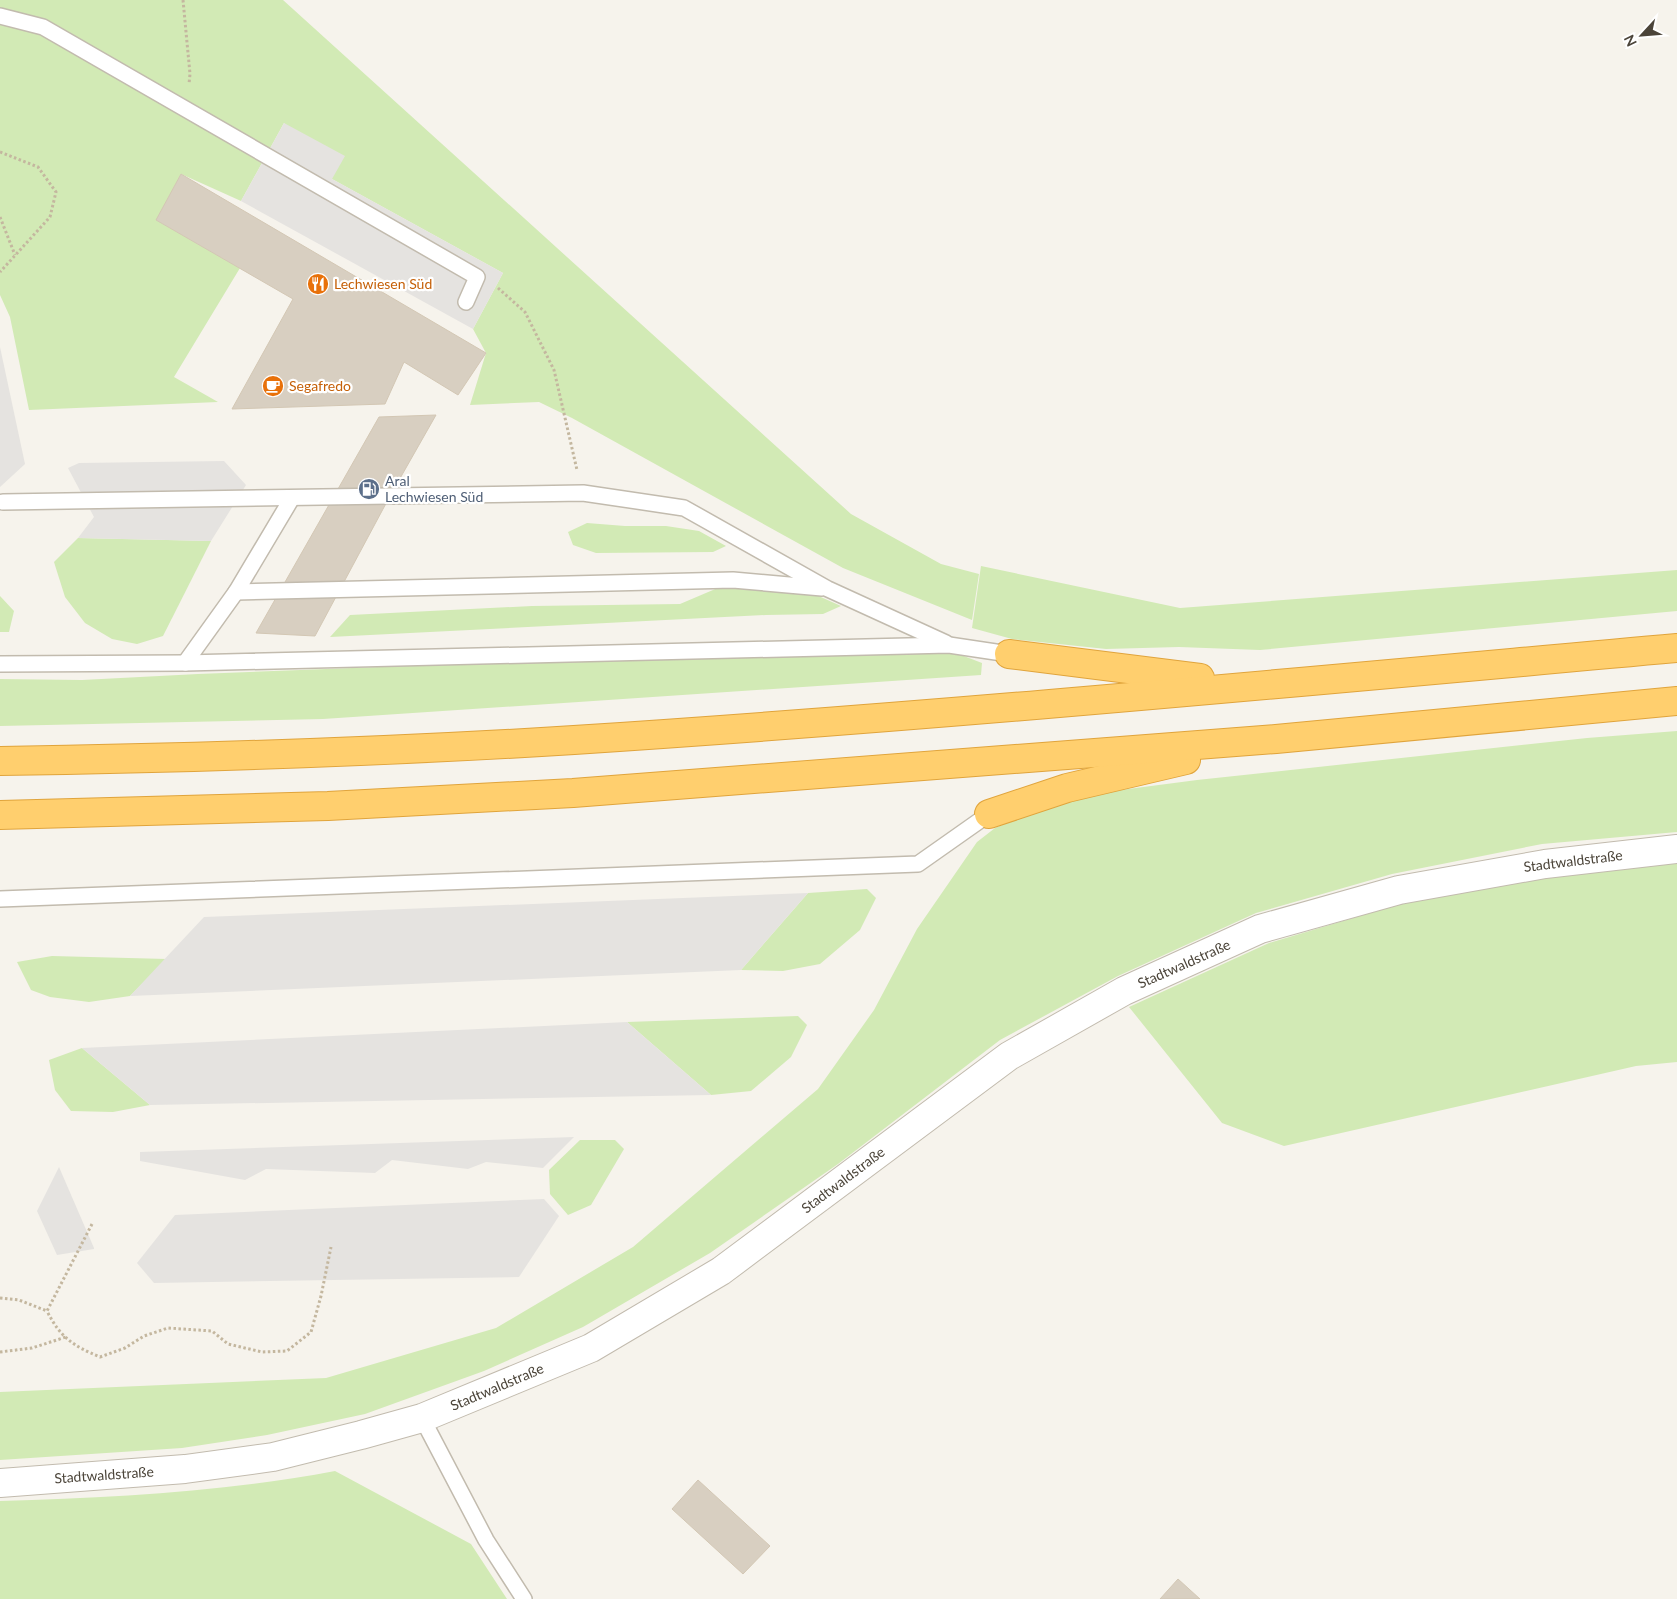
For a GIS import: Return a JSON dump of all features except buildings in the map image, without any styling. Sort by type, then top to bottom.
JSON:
[{"type":"highway","points":[[0,761],[310,753],[572,740],[806,723],[1677,648]]},
{"type":"highway","points":[[1009,654],[1256,685]]},
{"type":"highway","points":[[0,815],[328,806],[563,793],[1276,740],[1677,701]]},
{"type":"highway","points":[[990,814],[1067,788],[1276,740]]},
{"type":"street","name":"Stadtwaldstraße","points":[[0,1483],[185,1469],[273,1457],[361,1436],[422,1418],[591,1348],[721,1271],[1008,1056],[1124,991],[1260,929],[1399,890],[1545,864],[1677,850]]},
{"type":"lane","points":[[0,16],[42,27],[477,277],[466,302]]},
{"type":"lane","points":[[3,502],[583,493],[684,508],[828,589],[949,645]]},
{"type":"lane","points":[[185,663],[236,592],[292,498]]},
{"type":"lane","points":[[236,592],[733,580],[828,589]]},
{"type":"lane","points":[[0,664],[185,663],[949,645],[1009,654]]},
{"type":"lane","points":[[0,899],[918,864],[990,814]]},
{"type":"lane","points":[[422,1418],[486,1540],[524,1599]]},
{"type":"path","points":[[183,0],[190,74],[188,110]]},
{"type":"path","points":[[0,152],[38,167],[56,192],[50,217],[0,272]]},
{"type":"path","points":[[0,217],[15,255]]},
{"type":"path","points":[[477,277],[496,286],[525,312],[538,337],[554,370],[583,493]]},
{"type":"path","points":[[47,1311],[92,1224]]},
{"type":"path","points":[[0,1298],[19,1300],[47,1311],[55,1326],[77,1347],[100,1357],[125,1348],[144,1336],[168,1328],[212,1331],[228,1344],[262,1352],[287,1351],[311,1332],[331,1247]]},
{"type":"path","points":[[0,1352],[32,1348],[66,1337]]},
{"type":"green space","points":[[0,0],[283,0],[851,514],[941,564],[979,574],[972,620],[843,568],[572,418],[539,402],[470,405],[486,353],[473,329],[503,273],[332,179],[284,123],[241,201],[181,174],[157,220],[240,268],[174,377],[218,402],[29,410],[10,317],[0,295]]},
{"type":"green space","points":[[587,523],[625,526],[666,526],[699,531],[726,546],[713,552],[596,553],[573,545],[568,532]]},
{"type":"green space","points":[[78,538],[211,541],[163,636],[137,644],[112,639],[85,623],[65,597],[54,562]]},
{"type":"green space","points":[[981,566],[1180,608],[1677,570],[1677,611],[1260,650],[1179,647],[1106,649],[1012,639],[972,628]]},
{"type":"green space","points":[[720,587],[805,590],[841,606],[823,614],[766,615],[330,637],[350,615],[532,606],[680,604]]},
{"type":"green space","points":[[0,596],[14,611],[9,632],[0,632]]},
{"type":"green space","points":[[768,652],[956,653],[982,663],[981,675],[323,719],[0,726],[0,679],[82,680]]},
{"type":"green space","points":[[1677,731],[1677,832],[1542,844],[1392,874],[1256,913],[1118,976],[1000,1040],[838,1164],[710,1253],[583,1327],[484,1371],[365,1414],[267,1435],[182,1448],[0,1460],[0,1392],[326,1378],[496,1328],[633,1247],[818,1089],[874,1010],[917,929],[977,842],[995,828],[1067,797],[1197,780],[1587,738]]},
{"type":"green space","points":[[1677,860],[1677,1062],[1636,1066],[1284,1146],[1222,1123],[1129,1007],[1269,943],[1410,901],[1549,876]]},
{"type":"green space","points":[[867,889],[876,898],[860,930],[820,964],[783,971],[741,970],[808,893]]},
{"type":"green space","points":[[52,956],[167,959],[130,996],[89,1002],[50,997],[31,990],[17,962]]},
{"type":"green space","points":[[798,1016],[807,1025],[791,1057],[751,1091],[711,1095],[627,1022]]},
{"type":"green space","points":[[82,1048],[150,1105],[113,1112],[71,1111],[55,1090],[49,1060]]},
{"type":"green space","points":[[580,1140],[615,1140],[624,1149],[591,1205],[568,1215],[550,1194],[549,1170]]},
{"type":"green space","points":[[335,1471],[471,1544],[507,1599],[0,1599],[0,1501],[168,1493],[252,1484]]},
{"type":"shaded area","points":[[284,123],[345,156],[332,179],[503,273],[473,329],[241,201]]},
{"type":"shaded area","points":[[0,347],[25,464],[0,487]]},
{"type":"shaded area","points":[[224,461],[246,485],[211,541],[78,538],[94,517],[68,468],[79,463]]},
{"type":"shaded area","points":[[808,893],[741,970],[130,996],[204,917]]},
{"type":"shaded area","points":[[627,1022],[711,1095],[150,1105],[82,1048]]},
{"type":"shaded area","points":[[574,1137],[543,1168],[486,1162],[468,1169],[392,1160],[375,1173],[266,1169],[245,1180],[140,1161],[140,1152]]},
{"type":"shaded area","points":[[59,1167],[94,1249],[57,1255],[37,1211]]},
{"type":"shaded area","points":[[544,1199],[559,1216],[519,1277],[154,1283],[137,1263],[175,1215]]},
{"type":"place","name":"Lechwiesen Süd","points":[[318,284]]},
{"type":"place","name":"Segafredo","points":[[273,386]]},
{"type":"place","name":"Aral Lechwiesen Süd","points":[[369,489]]}]
